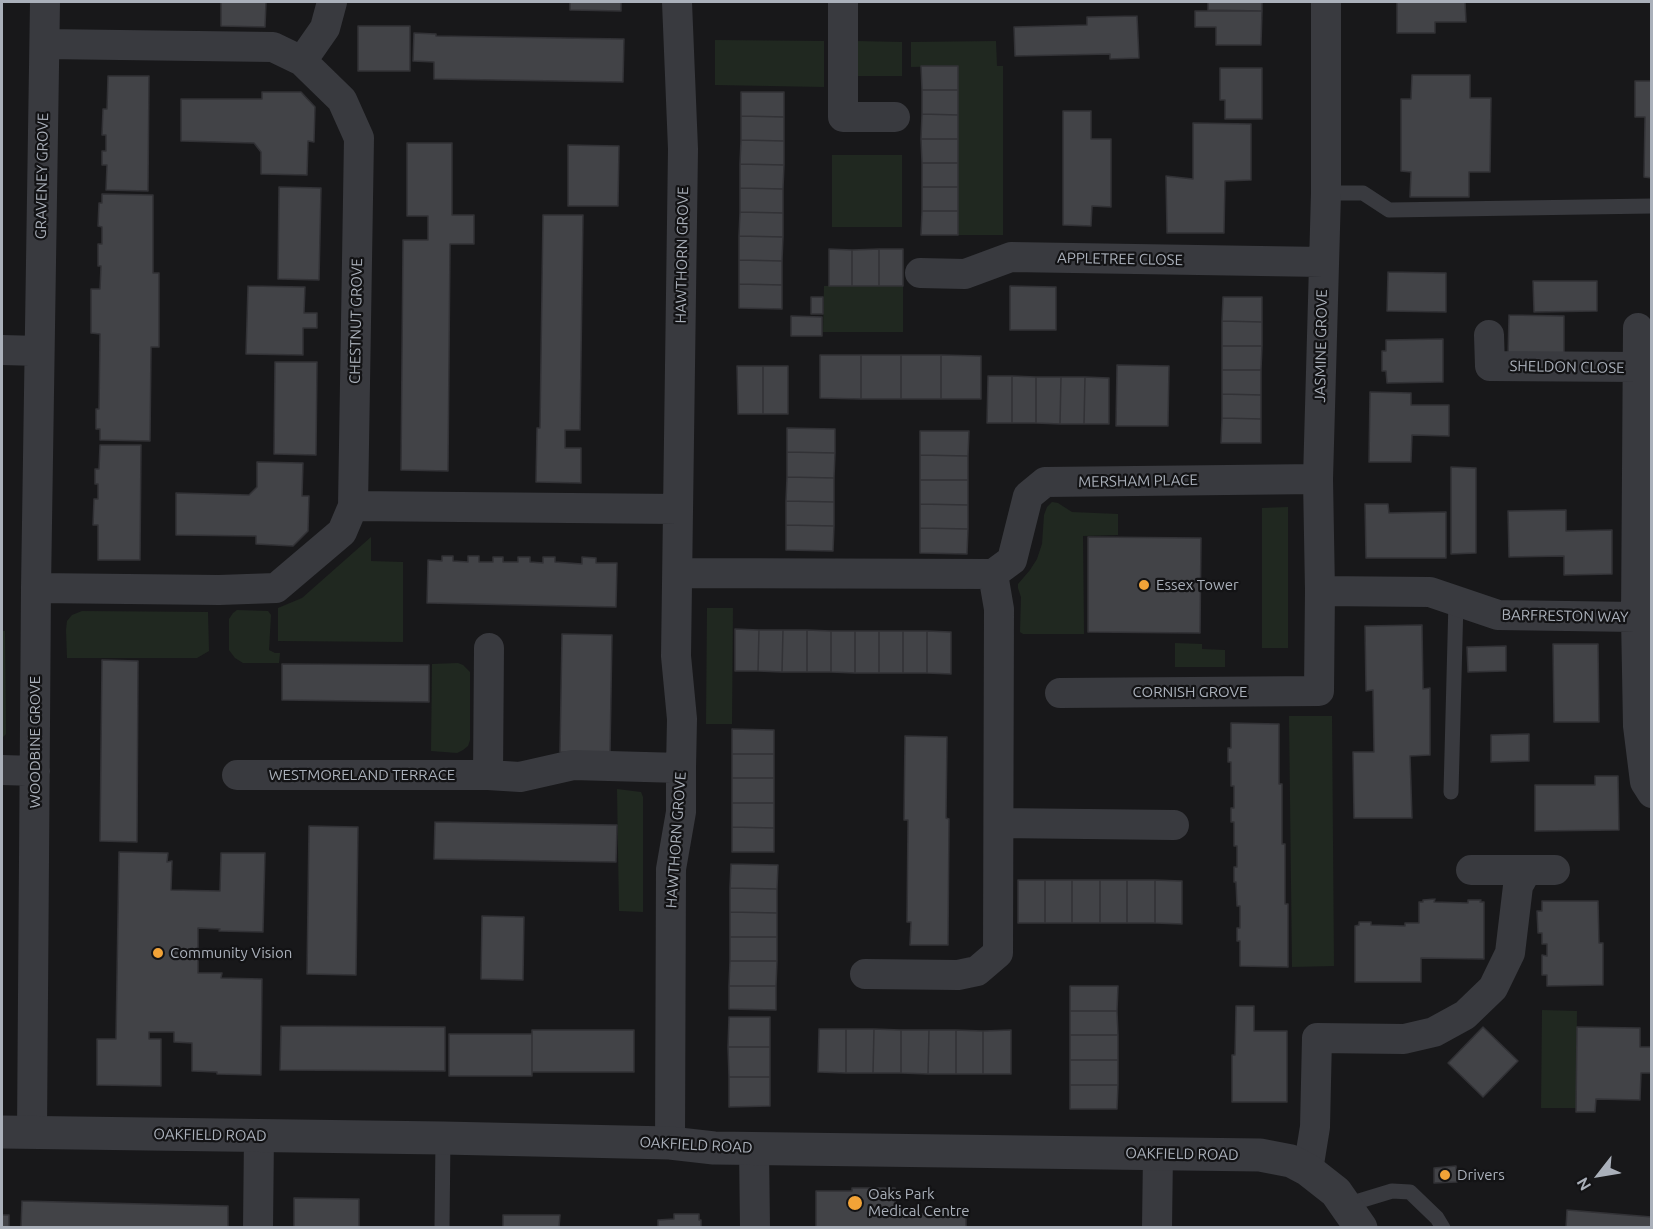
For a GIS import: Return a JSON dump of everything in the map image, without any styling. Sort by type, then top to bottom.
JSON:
[{"type":"street","name":"GRAVENEY GROVE","points":[[39,351],[45,2]]},
{"type":"street","points":[[302,61],[325,28],[332,2]]},
{"type":"street","name":"HAWTHORN GROVE","points":[[670,1143],[671,869],[681,812],[682,719],[676,656],[683,149],[677,2]]},
{"type":"street","points":[[843,2],[843,117],[895,117]]},
{"type":"street","name":"JASMINE GROVE","points":[[1319,691],[1318,479],[1326,193],[1326,2]]},
{"type":"street","name":"CHESTNUT GROVE","points":[[36,588],[219,591],[276,588],[342,532],[353,506],[359,138],[342,100],[302,61],[273,47],[45,44]]},
{"type":"street","name":"APPLETREE CLOSE","points":[[920,273],[964,274],[1011,257],[1323,262]]},
{"type":"street","name":"SHELDON CLOSE","points":[[1636,617],[1645,481],[1638,368],[1638,328]]},
{"type":"street","name":"SHELDON CLOSE","points":[[1490,335],[1490,366],[1638,368]]},
{"type":"street","points":[[2,350],[39,351]]},
{"type":"street","name":"WOODBINE GROVE","points":[[16,1132],[35,771],[39,351]]},
{"type":"street","name":"MERSHAM PLACE","points":[[1002,567],[1028,496],[1045,482],[1318,479]]},
{"type":"street","points":[[353,506],[678,509]]},
{"type":"street","points":[[678,573],[1002,567],[999,609],[998,953],[977,971],[958,975],[865,974]]},
{"type":"street","name":"BARFRESTON WAY","points":[[1320,591],[1430,592],[1498,615],[1636,617],[1638,726],[1645,783],[1652,793]]},
{"type":"street","points":[[488,775],[489,648]]},
{"type":"street","name":"CORNISH GROVE","points":[[1060,693],[1319,691]]},
{"type":"street","name":"WESTMORELAND TERRACE","points":[[237,775],[520,777],[573,765],[681,768]]},
{"type":"street","points":[[2,770],[35,771]]},
{"type":"street","points":[[999,823],[1174,825]]},
{"type":"street","points":[[1308,1170],[1315,1127],[1317,1038],[1404,1039],[1434,1032],[1465,1015],[1493,988],[1510,953],[1518,886],[1541,870],[1471,870]]},
{"type":"street","name":"OAKFIELD ROAD","points":[[16,1132],[670,1143],[714,1148],[754,1149],[1260,1155],[1291,1161],[1308,1170],[1336,1192],[1354,1216]]},
{"type":"street","points":[[258,1227],[259,1136]]},
{"type":"street","points":[[754,1149],[755,1227]]},
{"type":"street","points":[[1157,1227],[1158,1153]]},
{"type":"lane","points":[[1326,193],[1363,193],[1389,210],[1652,206]]},
{"type":"lane","points":[[1451,792],[1456,601]]},
{"type":"lane","points":[[442,1227],[443,1138]]},
{"type":"lane","points":[[1354,1216],[1392,1191],[1410,1192],[1437,1218],[1443,1227]]},
{"type":"shaded area","points":[[715,40],[824,41],[824,87],[715,85]]},
{"type":"shaded area","points":[[857,41],[902,42],[902,76],[857,76]]},
{"type":"shaded area","points":[[996,41],[997,66],[1003,66],[1003,235],[958,235],[958,66],[911,67],[911,42]]},
{"type":"shaded area","points":[[832,155],[902,155],[902,227],[832,227]]},
{"type":"shaded area","points":[[824,286],[903,286],[903,332],[823,332]]},
{"type":"shaded area","points":[[1052,502],[1072,512],[1118,514],[1118,535],[1083,536],[1084,634],[1023,634],[1020,632],[1021,597],[1018,584],[1037,559],[1042,544],[1044,515]]},
{"type":"shaded area","points":[[1288,507],[1288,648],[1262,648],[1262,508]]},
{"type":"shaded area","points":[[371,537],[371,561],[403,562],[403,642],[278,641],[278,608],[302,598]]},
{"type":"shaded area","points":[[707,608],[733,608],[732,724],[706,724]]},
{"type":"shaded area","points":[[237,610],[268,611],[271,615],[269,650],[280,653],[279,663],[243,663],[235,658],[229,650],[229,619]]},
{"type":"shaded area","points":[[82,611],[208,612],[209,651],[197,658],[67,658],[67,621],[72,615]]},
{"type":"shaded area","points":[[2,631],[5,631],[6,734],[2,738]]},
{"type":"shaded area","points":[[1175,643],[1202,644],[1202,649],[1225,650],[1225,667],[1175,667]]},
{"type":"shaded area","points":[[458,663],[470,672],[470,740],[468,746],[457,753],[431,751],[432,664]]},
{"type":"shaded area","points":[[1289,716],[1332,716],[1334,966],[1292,967]]},
{"type":"shaded area","points":[[617,789],[641,792],[643,797],[643,912],[619,911]]},
{"type":"shaded area","points":[[1542,1010],[1577,1011],[1576,1108],[1541,1108]]},
{"type":"building","points":[[221,2],[266,2],[265,27],[221,26]]},
{"type":"building","points":[[570,2],[621,2],[621,11],[570,10]]},
{"type":"building","points":[[1208,2],[1262,2],[1262,11],[1208,10]]},
{"type":"building","points":[[1397,2],[1465,2],[1466,22],[1435,22],[1435,33],[1397,33]]},
{"type":"building","points":[[1195,11],[1262,11],[1261,45],[1216,45],[1216,27],[1195,27]]},
{"type":"building","points":[[1137,16],[1139,58],[1110,59],[1110,54],[1015,56],[1014,27],[1087,25],[1087,17]]},
{"type":"building","points":[[358,26],[410,26],[410,71],[358,71]]},
{"type":"building","points":[[414,33],[436,34],[436,36],[624,39],[623,82],[434,79],[434,62],[413,61]]},
{"type":"building","points":[[921,66],[958,66],[958,90],[922,90]]},
{"type":"building","points":[[1220,68],[1262,68],[1262,119],[1225,119],[1225,100],[1220,100]]},
{"type":"building","points":[[1412,75],[1470,75],[1470,98],[1491,98],[1490,172],[1469,172],[1469,197],[1410,197],[1411,172],[1401,171],[1401,99],[1411,99]]},
{"type":"building","points":[[108,76],[149,76],[148,191],[106,190],[107,165],[102,165],[102,151],[106,151],[106,135],[102,135],[103,109],[107,109]]},
{"type":"building","points":[[1635,81],[1652,81],[1652,178],[1644,177],[1645,117],[1635,117]]},
{"type":"building","points":[[922,90],[958,90],[958,115],[922,114]]},
{"type":"building","points":[[262,92],[301,92],[315,107],[314,142],[308,141],[307,175],[261,174],[261,152],[254,143],[181,141],[181,99],[262,99]]},
{"type":"building","points":[[741,92],[784,92],[784,117],[741,116]]},
{"type":"building","points":[[1063,111],[1091,111],[1091,139],[1111,139],[1111,207],[1092,206],[1091,226],[1063,225]]},
{"type":"building","points":[[922,114],[958,115],[958,139],[921,139]]},
{"type":"building","points":[[741,116],[784,117],[784,141],[741,140]]},
{"type":"building","points":[[1193,123],[1251,124],[1251,180],[1225,181],[1224,233],[1167,233],[1166,176],[1193,179]]},
{"type":"building","points":[[921,139],[958,139],[958,163],[922,163]]},
{"type":"building","points":[[741,140],[784,141],[784,165],[740,164]]},
{"type":"building","points":[[407,143],[452,143],[452,215],[474,215],[474,244],[450,244],[448,471],[401,470],[403,240],[428,240],[428,216],[407,216]]},
{"type":"building","points":[[568,145],[619,146],[618,206],[568,206]]},
{"type":"building","points":[[922,163],[958,163],[958,187],[922,187]]},
{"type":"building","points":[[740,164],[784,165],[783,189],[740,188]]},
{"type":"building","points":[[279,187],[321,188],[319,280],[278,279]]},
{"type":"building","points":[[922,187],[958,187],[958,211],[922,211]]},
{"type":"building","points":[[740,188],[783,189],[783,213],[740,212]]},
{"type":"building","points":[[102,194],[153,195],[153,273],[159,273],[159,347],[151,347],[150,441],[100,440],[100,429],[96,429],[96,409],[99,409],[100,334],[91,333],[91,289],[100,289],[101,266],[98,266],[98,244],[102,244],[102,227],[98,226],[99,203],[102,203]]},
{"type":"building","points":[[922,211],[958,211],[958,235],[921,235]]},
{"type":"building","points":[[740,212],[783,213],[783,237],[739,236]]},
{"type":"building","points":[[543,215],[583,215],[580,430],[565,430],[565,448],[581,448],[581,483],[536,482],[537,428],[540,428]]},
{"type":"building","points":[[739,236],[783,237],[782,261],[739,260]]},
{"type":"building","points":[[829,249],[852,250],[852,286],[829,286]]},
{"type":"building","points":[[879,249],[903,249],[903,286],[879,286]]},
{"type":"building","points":[[879,249],[879,286],[852,286],[852,250]]},
{"type":"building","points":[[739,260],[782,261],[782,285],[739,284]]},
{"type":"building","points":[[1388,272],[1446,273],[1446,312],[1387,311]]},
{"type":"building","points":[[1533,281],[1597,281],[1597,311],[1534,312]]},
{"type":"building","points":[[739,284],[782,285],[782,309],[739,308]]},
{"type":"building","points":[[248,286],[305,287],[304,313],[317,313],[317,328],[303,328],[303,355],[246,354]]},
{"type":"building","points":[[1010,286],[1056,287],[1056,330],[1010,330]]},
{"type":"building","points":[[811,297],[823,297],[823,314],[811,314]]},
{"type":"building","points":[[1223,297],[1262,297],[1262,322],[1222,321]]},
{"type":"building","points":[[1509,315],[1564,316],[1564,359],[1508,359]]},
{"type":"building","points":[[791,316],[822,317],[822,336],[791,336]]},
{"type":"building","points":[[1222,321],[1262,322],[1262,346],[1222,346]]},
{"type":"building","points":[[1443,339],[1443,382],[1387,383],[1386,371],[1382,371],[1382,351],[1386,351],[1386,340]]},
{"type":"building","points":[[1222,346],[1262,346],[1261,370],[1222,370]]},
{"type":"building","points":[[820,355],[861,355],[861,399],[820,398]]},
{"type":"building","points":[[861,355],[901,355],[901,399],[861,399]]},
{"type":"building","points":[[901,355],[941,355],[941,399],[901,399]]},
{"type":"building","points":[[941,355],[981,356],[981,399],[941,399]]},
{"type":"building","points":[[275,362],[317,362],[316,455],[274,454]]},
{"type":"building","points":[[1117,365],[1169,366],[1168,426],[1116,426]]},
{"type":"building","points":[[737,366],[763,366],[763,414],[738,414]]},
{"type":"building","points":[[763,366],[788,366],[788,414],[763,414]]},
{"type":"building","points":[[1222,370],[1261,370],[1261,395],[1222,394]]},
{"type":"building","points":[[988,376],[1012,376],[1012,423],[987,423]]},
{"type":"building","points":[[1012,376],[1036,377],[1036,423],[1012,423]]},
{"type":"building","points":[[1036,377],[1061,377],[1060,424],[1036,423]]},
{"type":"building","points":[[1061,377],[1085,377],[1084,424],[1060,424]]},
{"type":"building","points":[[1085,377],[1109,378],[1109,424],[1084,424]]},
{"type":"building","points":[[1370,392],[1411,393],[1411,405],[1449,405],[1449,436],[1412,435],[1411,462],[1369,462]]},
{"type":"building","points":[[1222,394],[1261,395],[1261,419],[1222,418]]},
{"type":"building","points":[[1222,418],[1261,419],[1261,443],[1221,443]]},
{"type":"building","points":[[787,428],[835,429],[835,453],[787,452]]},
{"type":"building","points":[[920,431],[969,431],[968,456],[920,455]]},
{"type":"building","points":[[100,445],[141,445],[140,560],[98,560],[98,525],[93,525],[94,499],[98,499],[95,469],[99,469]]},
{"type":"building","points":[[787,452],[835,453],[834,478],[787,477]]},
{"type":"building","points":[[920,455],[968,456],[968,480],[920,480]]},
{"type":"building","points":[[257,462],[303,463],[302,496],[309,496],[308,531],[293,546],[256,544],[256,536],[176,535],[176,493],[249,495],[257,487]]},
{"type":"building","points":[[1451,467],[1476,468],[1476,553],[1451,554]]},
{"type":"building","points":[[787,477],[834,478],[834,502],[786,501]]},
{"type":"building","points":[[920,480],[968,480],[968,505],[920,504]]},
{"type":"building","points":[[786,501],[834,502],[834,526],[786,525]]},
{"type":"building","points":[[920,504],[968,505],[968,529],[920,528]]},
{"type":"building","points":[[1365,504],[1388,504],[1389,513],[1446,512],[1446,558],[1366,558]]},
{"type":"building","points":[[1566,510],[1566,531],[1612,530],[1612,574],[1564,575],[1564,556],[1509,557],[1508,511]]},
{"type":"building","points":[[786,525],[834,526],[833,551],[786,550]]},
{"type":"building","points":[[920,528],[968,529],[967,554],[920,553]]},
{"type":"building","name":"Essex Tower","points":[[1088,537],[1201,538],[1200,633],[1088,632]]},
{"type":"building","points":[[442,556],[453,556],[453,561],[468,562],[468,556],[479,556],[479,562],[493,562],[493,557],[503,557],[503,562],[518,562],[518,557],[530,557],[530,562],[543,563],[543,557],[555,557],[555,562],[582,564],[582,557],[596,558],[596,563],[617,563],[616,607],[427,603],[428,560],[442,561]]},
{"type":"building","points":[[1422,625],[1423,689],[1430,688],[1430,755],[1410,756],[1412,818],[1354,818],[1353,752],[1374,752],[1373,690],[1366,691],[1365,626]]},
{"type":"building","points":[[735,629],[759,630],[758,671],[735,671]]},
{"type":"building","points":[[759,630],[783,630],[782,672],[758,671]]},
{"type":"building","points":[[783,630],[807,630],[807,672],[782,672]]},
{"type":"building","points":[[807,630],[831,631],[831,672],[807,672]]},
{"type":"building","points":[[831,631],[855,631],[855,673],[831,672]]},
{"type":"building","points":[[855,631],[879,631],[879,673],[855,673]]},
{"type":"building","points":[[879,631],[903,631],[903,673],[879,673]]},
{"type":"building","points":[[903,631],[927,631],[927,673],[903,673]]},
{"type":"building","points":[[927,631],[951,632],[951,674],[927,673]]},
{"type":"building","points":[[562,634],[612,635],[610,753],[560,752]]},
{"type":"building","points":[[1553,644],[1598,644],[1599,722],[1554,722]]},
{"type":"building","points":[[1506,646],[1506,671],[1468,672],[1467,647]]},
{"type":"building","points":[[102,660],[138,661],[137,842],[100,841]]},
{"type":"building","points":[[282,664],[429,665],[429,702],[282,700]]},
{"type":"building","points":[[1231,723],[1279,724],[1282,844],[1285,844],[1285,904],[1288,904],[1288,967],[1240,966],[1240,941],[1237,941],[1237,928],[1240,928],[1240,906],[1237,906],[1236,882],[1234,882],[1237,846],[1234,846],[1234,822],[1231,822],[1231,808],[1234,808],[1234,786],[1231,786],[1231,762],[1228,762],[1228,748],[1231,748]]},
{"type":"building","points":[[732,729],[774,730],[774,754],[732,754]]},
{"type":"building","points":[[1529,734],[1529,761],[1491,762],[1491,735]]},
{"type":"building","points":[[905,736],[947,737],[948,945],[910,945],[911,922],[907,922],[908,820],[904,820]]},
{"type":"building","points":[[732,754],[774,754],[774,778],[732,778]]},
{"type":"building","points":[[1595,776],[1618,776],[1619,830],[1535,831],[1535,785],[1595,785]]},
{"type":"building","points":[[732,778],[774,778],[774,803],[732,803]]},
{"type":"building","points":[[732,803],[774,803],[774,828],[732,827]]},
{"type":"building","points":[[435,822],[617,825],[616,862],[434,859]]},
{"type":"building","points":[[309,826],[358,827],[356,975],[307,974]]},
{"type":"building","points":[[732,827],[774,828],[774,852],[732,852]]},
{"type":"building","name":"Community Vision","points":[[119,852],[168,853],[167,862],[172,861],[171,890],[220,891],[221,853],[265,853],[263,932],[198,928],[198,973],[222,973],[221,978],[262,979],[261,1075],[192,1071],[192,1043],[174,1042],[174,1032],[149,1032],[149,1039],[161,1039],[161,1086],[97,1085],[97,1039],[116,1039]]},
{"type":"building","points":[[731,864],[778,865],[777,889],[730,888]]},
{"type":"building","points":[[1018,880],[1045,880],[1045,923],[1018,923]]},
{"type":"building","points":[[1045,880],[1072,880],[1072,923],[1045,923]]},
{"type":"building","points":[[1072,880],[1100,880],[1100,923],[1072,923]]},
{"type":"building","points":[[1100,880],[1127,880],[1127,923],[1100,923]]},
{"type":"building","points":[[1127,880],[1155,880],[1155,923],[1127,923]]},
{"type":"building","points":[[1155,880],[1182,881],[1182,924],[1155,923]]},
{"type":"building","points":[[730,888],[777,889],[777,913],[730,912]]},
{"type":"building","points":[[1435,899],[1434,902],[1468,903],[1468,900],[1481,900],[1480,902],[1484,902],[1484,959],[1421,958],[1421,982],[1355,982],[1355,926],[1359,925],[1359,922],[1371,922],[1371,925],[1405,926],[1405,923],[1419,923],[1419,902]]},
{"type":"building","points":[[1542,901],[1598,901],[1599,943],[1603,943],[1603,985],[1547,986],[1547,975],[1542,975],[1542,955],[1547,956],[1547,944],[1542,944],[1542,933],[1538,933],[1537,911],[1542,911]]},
{"type":"building","points":[[730,912],[777,913],[777,937],[730,937]]},
{"type":"building","points":[[482,916],[524,917],[523,980],[481,979]]},
{"type":"building","points":[[730,937],[777,937],[777,961],[730,961]]},
{"type":"building","points":[[730,961],[777,961],[776,986],[729,986]]},
{"type":"building","points":[[729,986],[776,986],[776,1010],[729,1009]]},
{"type":"building","points":[[1070,986],[1118,986],[1117,1011],[1070,1011]]},
{"type":"building","points":[[1236,1006],[1254,1006],[1254,1031],[1287,1031],[1287,1102],[1232,1102],[1232,1055],[1235,1055]]},
{"type":"building","points":[[1070,1011],[1117,1011],[1118,1035],[1070,1035]]},
{"type":"building","points":[[729,1017],[770,1017],[770,1047],[728,1047]]},
{"type":"building","points":[[281,1026],[445,1027],[445,1071],[280,1070]]},
{"type":"building","points":[[1483,1027],[1518,1061],[1483,1097],[1448,1063]]},
{"type":"building","points":[[1577,1027],[1640,1028],[1640,1047],[1652,1047],[1652,1073],[1641,1073],[1640,1100],[1596,1099],[1595,1112],[1576,1112]]},
{"type":"building","points":[[819,1029],[846,1029],[846,1073],[818,1072]]},
{"type":"building","points":[[846,1029],[874,1029],[873,1073],[846,1073]]},
{"type":"building","points":[[874,1029],[901,1030],[901,1073],[873,1073]]},
{"type":"building","points":[[532,1030],[634,1030],[634,1072],[532,1072]]},
{"type":"building","points":[[901,1030],[929,1030],[928,1074],[901,1073]]},
{"type":"building","points":[[929,1030],[956,1030],[956,1074],[928,1074]]},
{"type":"building","points":[[956,1030],[983,1031],[983,1074],[956,1074]]},
{"type":"building","points":[[1011,1030],[1011,1074],[983,1074],[983,1031]]},
{"type":"building","points":[[449,1034],[532,1034],[532,1076],[449,1076]]},
{"type":"building","points":[[1070,1035],[1118,1035],[1118,1060],[1070,1060]]},
{"type":"building","points":[[728,1047],[770,1047],[770,1077],[729,1077]]},
{"type":"building","points":[[1070,1060],[1118,1060],[1118,1085],[1070,1085]]},
{"type":"building","points":[[729,1077],[770,1077],[770,1106],[729,1107]]},
{"type":"building","points":[[1070,1085],[1118,1085],[1117,1109],[1070,1109]]},
{"type":"building","name":"Drivers","points":[[1456,1166],[1457,1182],[1434,1183],[1434,1168]]},
{"type":"building","name":"Oaks Park Medical Centre","points":[[852,1188],[895,1188],[895,1214],[966,1214],[966,1228],[816,1228],[816,1191],[852,1191]]},
{"type":"building","points":[[294,1198],[359,1199],[359,1228],[294,1228]]},
{"type":"building","points":[[22,1201],[228,1206],[228,1228],[21,1228]]},
{"type":"building","points":[[1567,1210],[1652,1217],[1652,1228],[1566,1228]]},
{"type":"building","points":[[674,1214],[699,1214],[701,1228],[658,1228],[658,1220],[674,1219]]},
{"type":"building","points":[[2,1215],[9,1215],[9,1228],[2,1228]]},
{"type":"building","points":[[503,1215],[560,1215],[559,1228],[503,1228]]},
{"type":"place","name":"Essex Tower","points":[[1144,585]]},
{"type":"place","name":"Community Vision","points":[[158,953]]},
{"type":"place","name":"Drivers","points":[[1445,1175]]},
{"type":"place","name":"Oaks Park Medical Centre","points":[[855,1203]]}]
